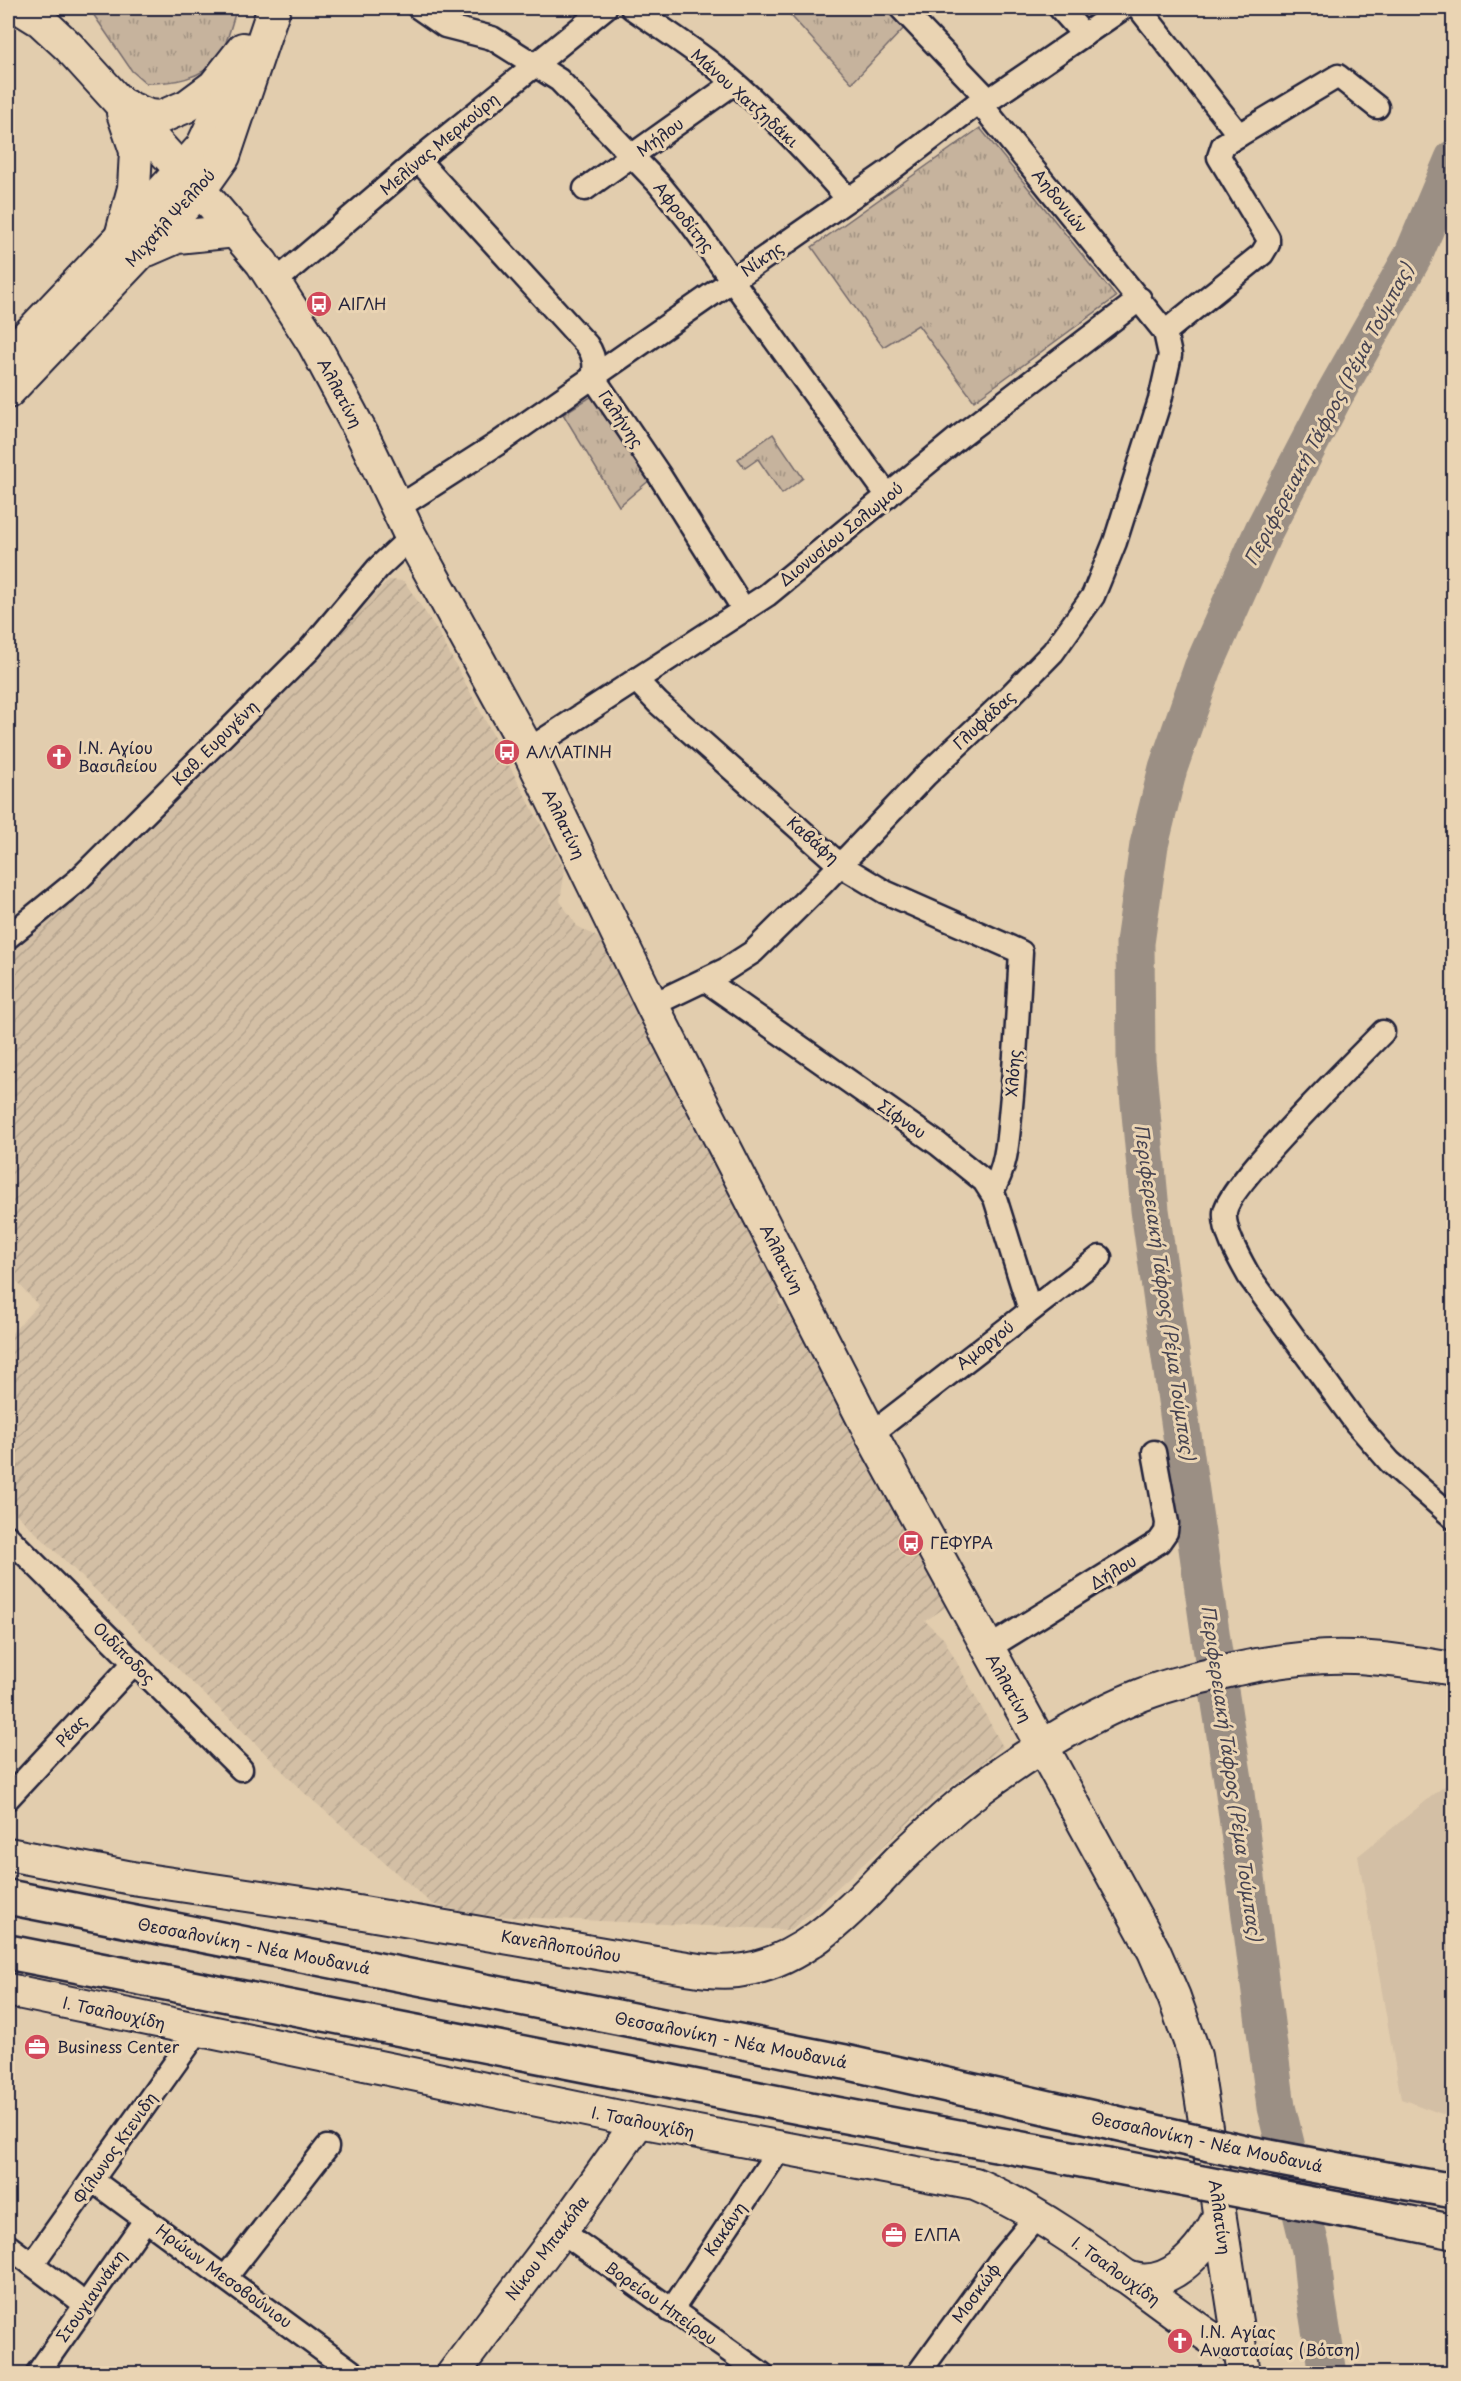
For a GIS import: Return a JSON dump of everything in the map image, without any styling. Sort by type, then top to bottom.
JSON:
[{"type":"highway","name":"Θεσσαλονίκη - Νέα Μουδανιά","points":[[8,1897],[845,2062],[1254,2154],[1454,2191]]},
{"type":"highway","points":[[8,1952],[272,2005],[1454,2232]]},
{"type":"main road","name":"Αλλατίνη","points":[[20,8],[41,21],[69,47],[234,229],[276,282],[314,344],[364,438],[411,537],[528,750],[652,1005],[872,1434],[1154,1951],[1174,1997],[1195,2056],[1244,2373]]},
{"type":"main road","name":"Μιχαήλ Ψελλού","points":[[191,180],[257,8]]},
{"type":"main road","name":"Μιχαήλ Ψελλού","points":[[8,392],[130,245],[191,180],[224,156],[274,8]]},
{"type":"main road","points":[[119,103],[149,116],[161,117],[188,106],[214,86],[243,49]]},
{"type":"main road","points":[[119,103],[136,151],[130,245],[234,229],[227,190],[232,128]]},
{"type":"main road","name":"Μιχαήλ Ψελλού","points":[[8,356],[130,245]]},
{"type":"main road","name":"Κανελλοπούλου","points":[[8,1854],[132,1878],[328,1906],[678,1966],[710,1971],[737,1971],[769,1964],[810,1943],[856,1904],[946,1815],[1041,1746],[1119,1704],[1189,1680],[1269,1663],[1353,1657],[1403,1661],[1454,1670]]},
{"type":"main road","name":"Ι. Τσαλουχίδη","points":[[8,1990],[639,2121],[975,2184],[1038,2215],[1211,2338],[1222,2341],[1239,2340]]},
{"type":"main road","name":"Νίκου Μπακόλα","points":[[453,2373],[561,2231],[639,2121]]},
{"type":"main road","points":[[1120,2273],[1133,2281],[1145,2281],[1157,2279],[1172,2272],[1196,2254],[1213,2232],[1220,2215]]},
{"type":"street","name":"Αφροδίτης","points":[[419,8],[445,26],[492,38],[536,64],[559,80],[633,156],[690,222],[888,496]]},
{"type":"street","name":"Μελίνας Μερκούρη","points":[[276,282],[418,160],[605,8]]},
{"type":"street","name":"Μάνου Χατζηδάκι","points":[[632,8],[690,48],[734,83],[789,134],[848,199]]},
{"type":"street","name":"Αηδονιών","points":[[901,8],[984,101],[1165,333]]},
{"type":"street","points":[[1060,8],[1084,36]]},
{"type":"street","name":"Νίκης","points":[[397,508],[497,444],[889,171],[984,101],[1123,8]]},
{"type":"street","points":[[1139,8],[1239,135]]},
{"type":"street","points":[[1165,333],[1262,254],[1268,244],[1266,233],[1220,158],[1223,145],[1338,76],[1377,107]]},
{"type":"street","name":"Μήλου","points":[[585,189],[734,83]]},
{"type":"street","name":"Γαλήνης","points":[[418,160],[586,345],[594,360],[593,377],[658,473],[744,610]]},
{"type":"street","name":"Διονυσίου Σολωμού","points":[[528,750],[637,681],[783,582],[1022,387],[1140,299]]},
{"type":"street","name":"Γλυφάδας","points":[[652,1005],[735,964],[753,951],[926,775],[1043,664],[1093,596],[1115,542],[1160,400],[1170,355],[1165,333]]},
{"type":"street","name":"Καθ. Ευρυγένη","points":[[8,937],[63,893],[120,838],[310,649],[382,564],[411,537]]},
{"type":"street","name":"Καβάφη","points":[[637,681],[658,703],[840,865],[885,892],[1021,952]]},
{"type":"street","name":"Χλόης","points":[[992,1191],[1001,1174],[1007,1145],[1014,1074],[1021,952]]},
{"type":"street","name":"Σίφνου","points":[[705,980],[938,1144],[974,1172],[992,1191],[1030,1310]]},
{"type":"street","points":[[1383,1032],[1254,1168],[1225,1211],[1226,1225],[1236,1253],[1249,1276],[1356,1423],[1390,1462],[1454,1518]]},
{"type":"street","name":"Αμοργού","points":[[872,1434],[1100,1257]]},
{"type":"street","name":"Δήλου","points":[[987,1648],[1160,1542],[1166,1532],[1167,1522],[1154,1452]]},
{"type":"street","name":"Οιδίποδος","points":[[8,1538],[241,1769]]},
{"type":"street","name":"Ρέας","points":[[8,1798],[134,1663]]},
{"type":"street","name":"Φίλωνος Κτενιδη","points":[[32,2264],[198,2031]]},
{"type":"street","points":[[226,2277],[327,2147]]},
{"type":"street","name":"Κακάνη","points":[[671,2311],[780,2148]]},
{"type":"street","name":"Ηρώων Μεσοβούνιου","points":[[92,2180],[355,2373]]},
{"type":"street","name":"Μοσκώφ","points":[[918,2373],[1002,2258],[1038,2215]]},
{"type":"street","name":"Στουγιαννάκη","points":[[38,2373],[146,2219]]},
{"type":"street","name":"Βορείου Ηπείρου","points":[[561,2231],[671,2311],[762,2373]]},
{"type":"street","points":[[8,2246],[85,2304]]},
{"type":"shaded area","points":[[389,580],[404,581],[437,630],[565,870],[560,901],[577,926],[601,939],[778,1286],[779,1305],[790,1304],[895,1516],[946,1607],[925,1621],[944,1639],[1003,1747],[938,1796],[791,1930],[474,1915],[432,1904],[301,1790],[251,1739],[8,1506],[8,1337],[38,1305],[8,1272],[8,950],[70,899]]},
{"type":"shaded area","points":[[1453,1779],[1453,2118],[1401,2099],[1358,1856]]},
{"type":"green space","points":[[89,8],[237,8],[224,47],[212,65],[186,79],[146,83],[132,71]]},
{"type":"green space","points":[[784,8],[889,8],[906,26],[852,83]]},
{"type":"green space","points":[[980,128],[1116,297],[974,401],[918,325],[883,347],[812,247]]},
{"type":"green space","points":[[597,393],[658,473],[619,506],[563,414]]},
{"type":"green space","points":[[773,434],[803,478],[782,494],[758,459],[745,468],[738,459]]},
{"type":"waterway","name":"Περιφερειακή Τάφρος (Ρέμα Τούμπας)","points":[[1328,2374],[1311,2250],[1276,2107],[1234,1786],[1150,1210],[1136,1060],[1135,943],[1149,845],[1168,768],[1203,668],[1264,530],[1332,399],[1413,256],[1454,159]]},
{"type":"place","name":"ΑΙΓΛΗ","points":[[319,304]]},
{"type":"place","name":"ΑΛΛΑΤΙΝΗ","points":[[507,752]]},
{"type":"place","name":"Ι.Ν. Αγίου Βασιλείου","points":[[59,757]]},
{"type":"place","name":"ΓΕΦΥΡΑ","points":[[911,1543]]},
{"type":"place","name":"Business Center","points":[[37,2047]]},
{"type":"place","name":"ΕΛΠΑ","points":[[894,2235]]},
{"type":"place","name":"Ι.Ν. Αγίας Αναστασίας (Βότση)","points":[[1180,2341]]}]
